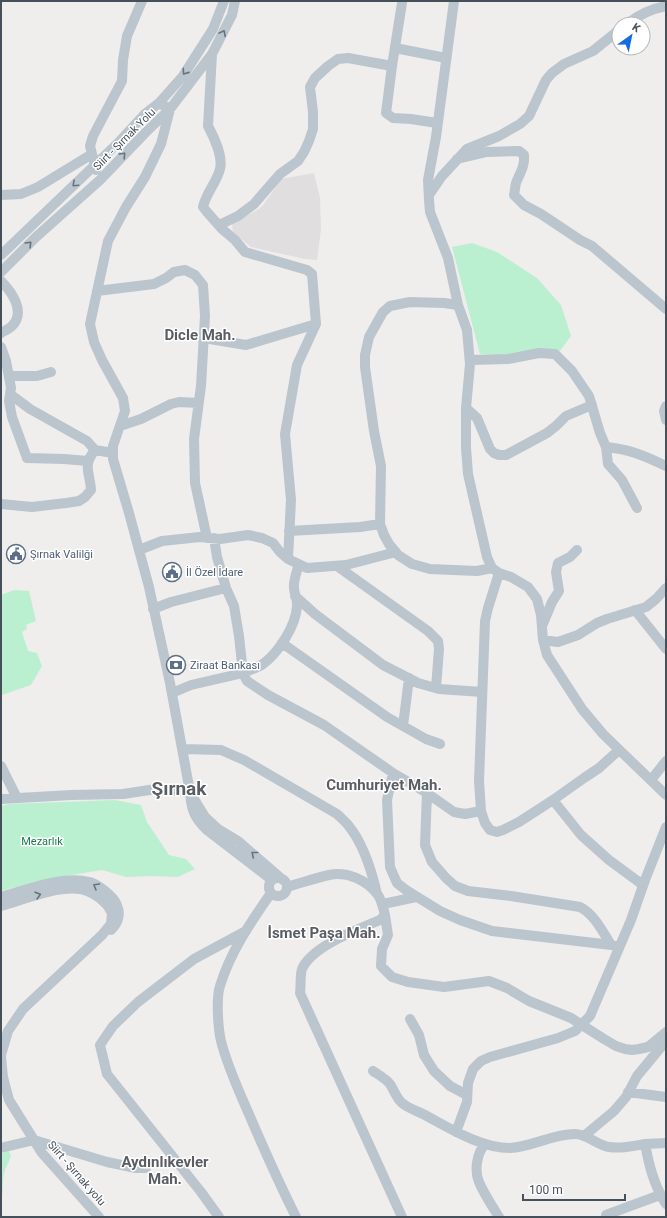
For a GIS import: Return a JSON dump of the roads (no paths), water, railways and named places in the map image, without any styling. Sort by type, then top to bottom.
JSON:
[{"type":"street","points":[[100,180],[90,146],[93,136],[122,81],[127,36],[142,1]]},
{"type":"street","name":"Siirt - Şırnak Yolu","points":[[1,255],[95,166],[145,114],[159,103],[183,76],[213,29],[224,1]]},
{"type":"street","name":"Siirt - Şırnak Yolu","points":[[1,272],[36,236],[100,180],[170,109],[212,54],[232,15],[235,1]]},
{"type":"street","points":[[454,1],[428,180],[430,212],[448,258],[458,305],[467,330],[470,360],[466,408],[466,448],[468,474],[487,558],[496,570],[485,621],[479,781],[481,811],[485,823],[490,830],[497,832],[519,822],[599,768],[619,750]]},
{"type":"street","points":[[402,3],[386,113],[393,118],[437,123]]},
{"type":"street","points":[[638,16],[666,6]]},
{"type":"street","points":[[429,195],[442,176],[468,149],[499,136],[520,124],[529,116],[546,80],[552,73],[564,64],[593,51],[611,36]]},
{"type":"street","points":[[395,48],[446,58]]},
{"type":"street","points":[[212,54],[208,126],[214,137],[219,155],[220,169],[204,201],[203,207],[218,225],[245,252],[307,270],[312,274],[316,324],[297,366],[285,434],[291,500],[288,559]]},
{"type":"street","points":[[218,225],[238,216],[254,204],[280,174],[298,161],[304,152],[313,129],[313,112],[310,87],[315,78],[323,70],[338,59],[348,58],[392,66]]},
{"type":"street","points":[[159,103],[170,109],[161,144],[145,177],[126,207],[108,241],[90,324],[94,342],[102,360],[123,398],[125,411],[113,446],[113,459],[149,587],[183,749],[190,792],[190,803],[193,813],[199,822],[218,839],[272,880]]},
{"type":"street","points":[[457,159],[487,152],[519,151],[524,155],[524,160],[523,167],[516,183],[514,195],[524,205],[592,246],[666,309]]},
{"type":"street","points":[[3,196],[21,194],[38,187],[92,154]]},
{"type":"street","points":[[97,291],[154,284],[174,272],[186,270],[195,275],[203,285],[205,316],[194,439],[195,483],[226,588],[234,606],[243,673],[247,681],[268,695],[324,725],[393,773],[427,793],[454,812],[465,814],[481,811]]},
{"type":"street","points":[[1,281],[7,287],[18,310],[12,327],[1,333]]},
{"type":"street","points":[[458,305],[410,302],[390,306],[383,312],[369,337],[364,355],[374,431],[381,466],[380,524],[384,535],[396,552],[412,564],[430,569],[477,571],[496,570],[528,587],[537,599],[541,615],[542,640],[547,655],[582,709],[603,734],[663,791]]},
{"type":"street","points":[[204,338],[246,345],[316,324]]},
{"type":"street","points":[[1,347],[6,361],[11,388],[9,400],[12,416],[26,458],[88,461]]},
{"type":"street","points":[[470,360],[508,359],[539,353],[555,354],[572,371],[589,396],[600,433],[606,447],[608,464],[622,480],[637,508]]},
{"type":"street","points":[[9,376],[37,376],[51,372]]},
{"type":"street","points":[[10,394],[30,409],[87,442],[95,450],[113,453]]},
{"type":"street","points":[[120,426],[141,419],[171,404],[179,402],[198,403]]},
{"type":"street","points":[[466,408],[476,418],[490,449],[499,455],[506,454],[547,433],[566,416],[592,405]]},
{"type":"street","points":[[666,406],[664,411],[666,420]]},
{"type":"street","points":[[606,447],[620,448],[635,452],[666,466]]},
{"type":"street","points":[[1,504],[32,507],[78,501],[85,497],[91,490],[90,479],[86,466],[95,450]]},
{"type":"street","points":[[289,531],[360,527],[380,524]]},
{"type":"street","points":[[139,550],[162,541],[200,537],[220,539],[248,535],[262,538],[273,543],[288,559],[307,568],[346,565],[396,552]]},
{"type":"street","points":[[542,627],[552,602],[559,591],[556,572],[558,563],[570,557],[577,550]]},
{"type":"street","points":[[172,693],[191,685],[243,673],[261,665],[271,657],[282,643],[291,627],[297,609],[298,603],[295,596],[294,586],[299,564]]},
{"type":"street","points":[[337,566],[428,631],[438,641],[439,649],[436,688]]},
{"type":"street","points":[[153,609],[171,602],[226,588]]},
{"type":"street","points":[[542,640],[558,642],[578,636],[597,623],[646,607],[666,588]]},
{"type":"street","points":[[295,596],[315,614],[383,665],[418,683],[436,688],[482,692]]},
{"type":"street","points":[[635,610],[666,649]]},
{"type":"street","points":[[282,643],[387,717],[426,739],[440,744]]},
{"type":"street","points":[[403,726],[409,678]]},
{"type":"street","points":[[183,749],[221,750],[244,760],[337,814],[349,826],[361,846],[374,878],[378,895]]},
{"type":"street","points":[[651,780],[666,761]]},
{"type":"street","points":[[1,766],[17,798]]},
{"type":"street","points":[[393,773],[387,800],[390,867],[397,883],[416,897],[440,911],[460,920],[492,931],[616,945]]},
{"type":"street","points":[[1,798],[123,794],[156,789],[190,792]]},
{"type":"street","points":[[190,792],[205,817],[218,829],[238,841],[285,883],[286,892],[281,896],[276,896],[271,893],[269,885],[272,880],[277,878],[285,883],[330,874],[346,875],[357,877],[368,884],[378,895],[383,904],[388,936],[382,950],[381,966],[392,977],[408,982],[444,987],[489,981],[508,988],[529,1001],[571,1018],[616,1046],[632,1050],[648,1047],[666,1032]]},
{"type":"street","points":[[427,793],[425,845],[432,862],[455,886],[468,891],[580,907],[586,910],[616,945]]},
{"type":"street","points":[[553,800],[580,835],[643,886]]},
{"type":"street","points":[[456,1132],[467,1102],[468,1083],[472,1069],[490,1057],[558,1038],[576,1031],[590,1016],[616,945],[631,920],[666,827]]},
{"type":"street","points":[[1,897],[49,883],[67,881],[90,882],[109,894],[117,904],[118,908],[119,919],[117,924],[112,930],[102,935]]},
{"type":"street","points":[[1,906],[51,891],[82,889],[105,903],[112,913],[111,924],[102,935]]},
{"type":"street","points":[[271,893],[232,954],[219,987],[218,1019],[221,1041],[241,1096],[296,1217]]},
{"type":"street","points":[[383,904],[416,897]]},
{"type":"street","points":[[385,915],[380,920],[327,944],[314,953],[302,969],[300,993],[402,1217]]},
{"type":"street","points":[[219,1217],[201,1192],[107,1074],[100,1045],[113,1026],[138,1002],[194,959],[246,931]]},
{"type":"street","name":"Siirt - Şırnak yolu","points":[[99,1217],[42,1153],[9,1100],[3,1077],[1,1056],[8,1031],[24,1009],[102,935]]},
{"type":"street","points":[[410,1019],[419,1035],[424,1055],[434,1072],[450,1086],[468,1095]]},
{"type":"street","points":[[584,1136],[614,1111],[628,1092],[637,1076],[666,1041]]},
{"type":"street","points":[[373,1071],[389,1084],[396,1096],[405,1105],[456,1132],[486,1144],[510,1148],[529,1145],[561,1135],[577,1134],[608,1147],[627,1147],[666,1143]]},
{"type":"street","points":[[628,1092],[666,1097]]},
{"type":"street","points":[[1,1148],[34,1140],[107,1162],[136,1168],[146,1168]]},
{"type":"street","points":[[486,1144],[481,1149],[477,1164],[478,1181],[499,1217]]},
{"type":"street","points":[[645,1144],[651,1174],[660,1195],[666,1204]]},
{"type":"street","points":[[606,1216],[660,1195]]},
{"type":"place","name":"Şırnak Valilği","points":[[16,554]]},
{"type":"place","name":"İl Özel İdare","points":[[172,572]]},
{"type":"place","name":"Ziraat Bankası","points":[[176,665]]},
{"type":"district","name":"Dicle Mah.","points":[[200,335]]},
{"type":"district","name":"Cumhuriyet Mah.","points":[[384,785]]},
{"type":"district","name":"Şırnak","points":[[179,788]]},
{"type":"district","name":"İsmet Paşa Mah.","points":[[324,933]]},
{"type":"district","name":"Aydınlıkevler Mah.","points":[[165,1170]]},
{"type":"park label","name":"Mezarlık","points":[[42,841]]}]
